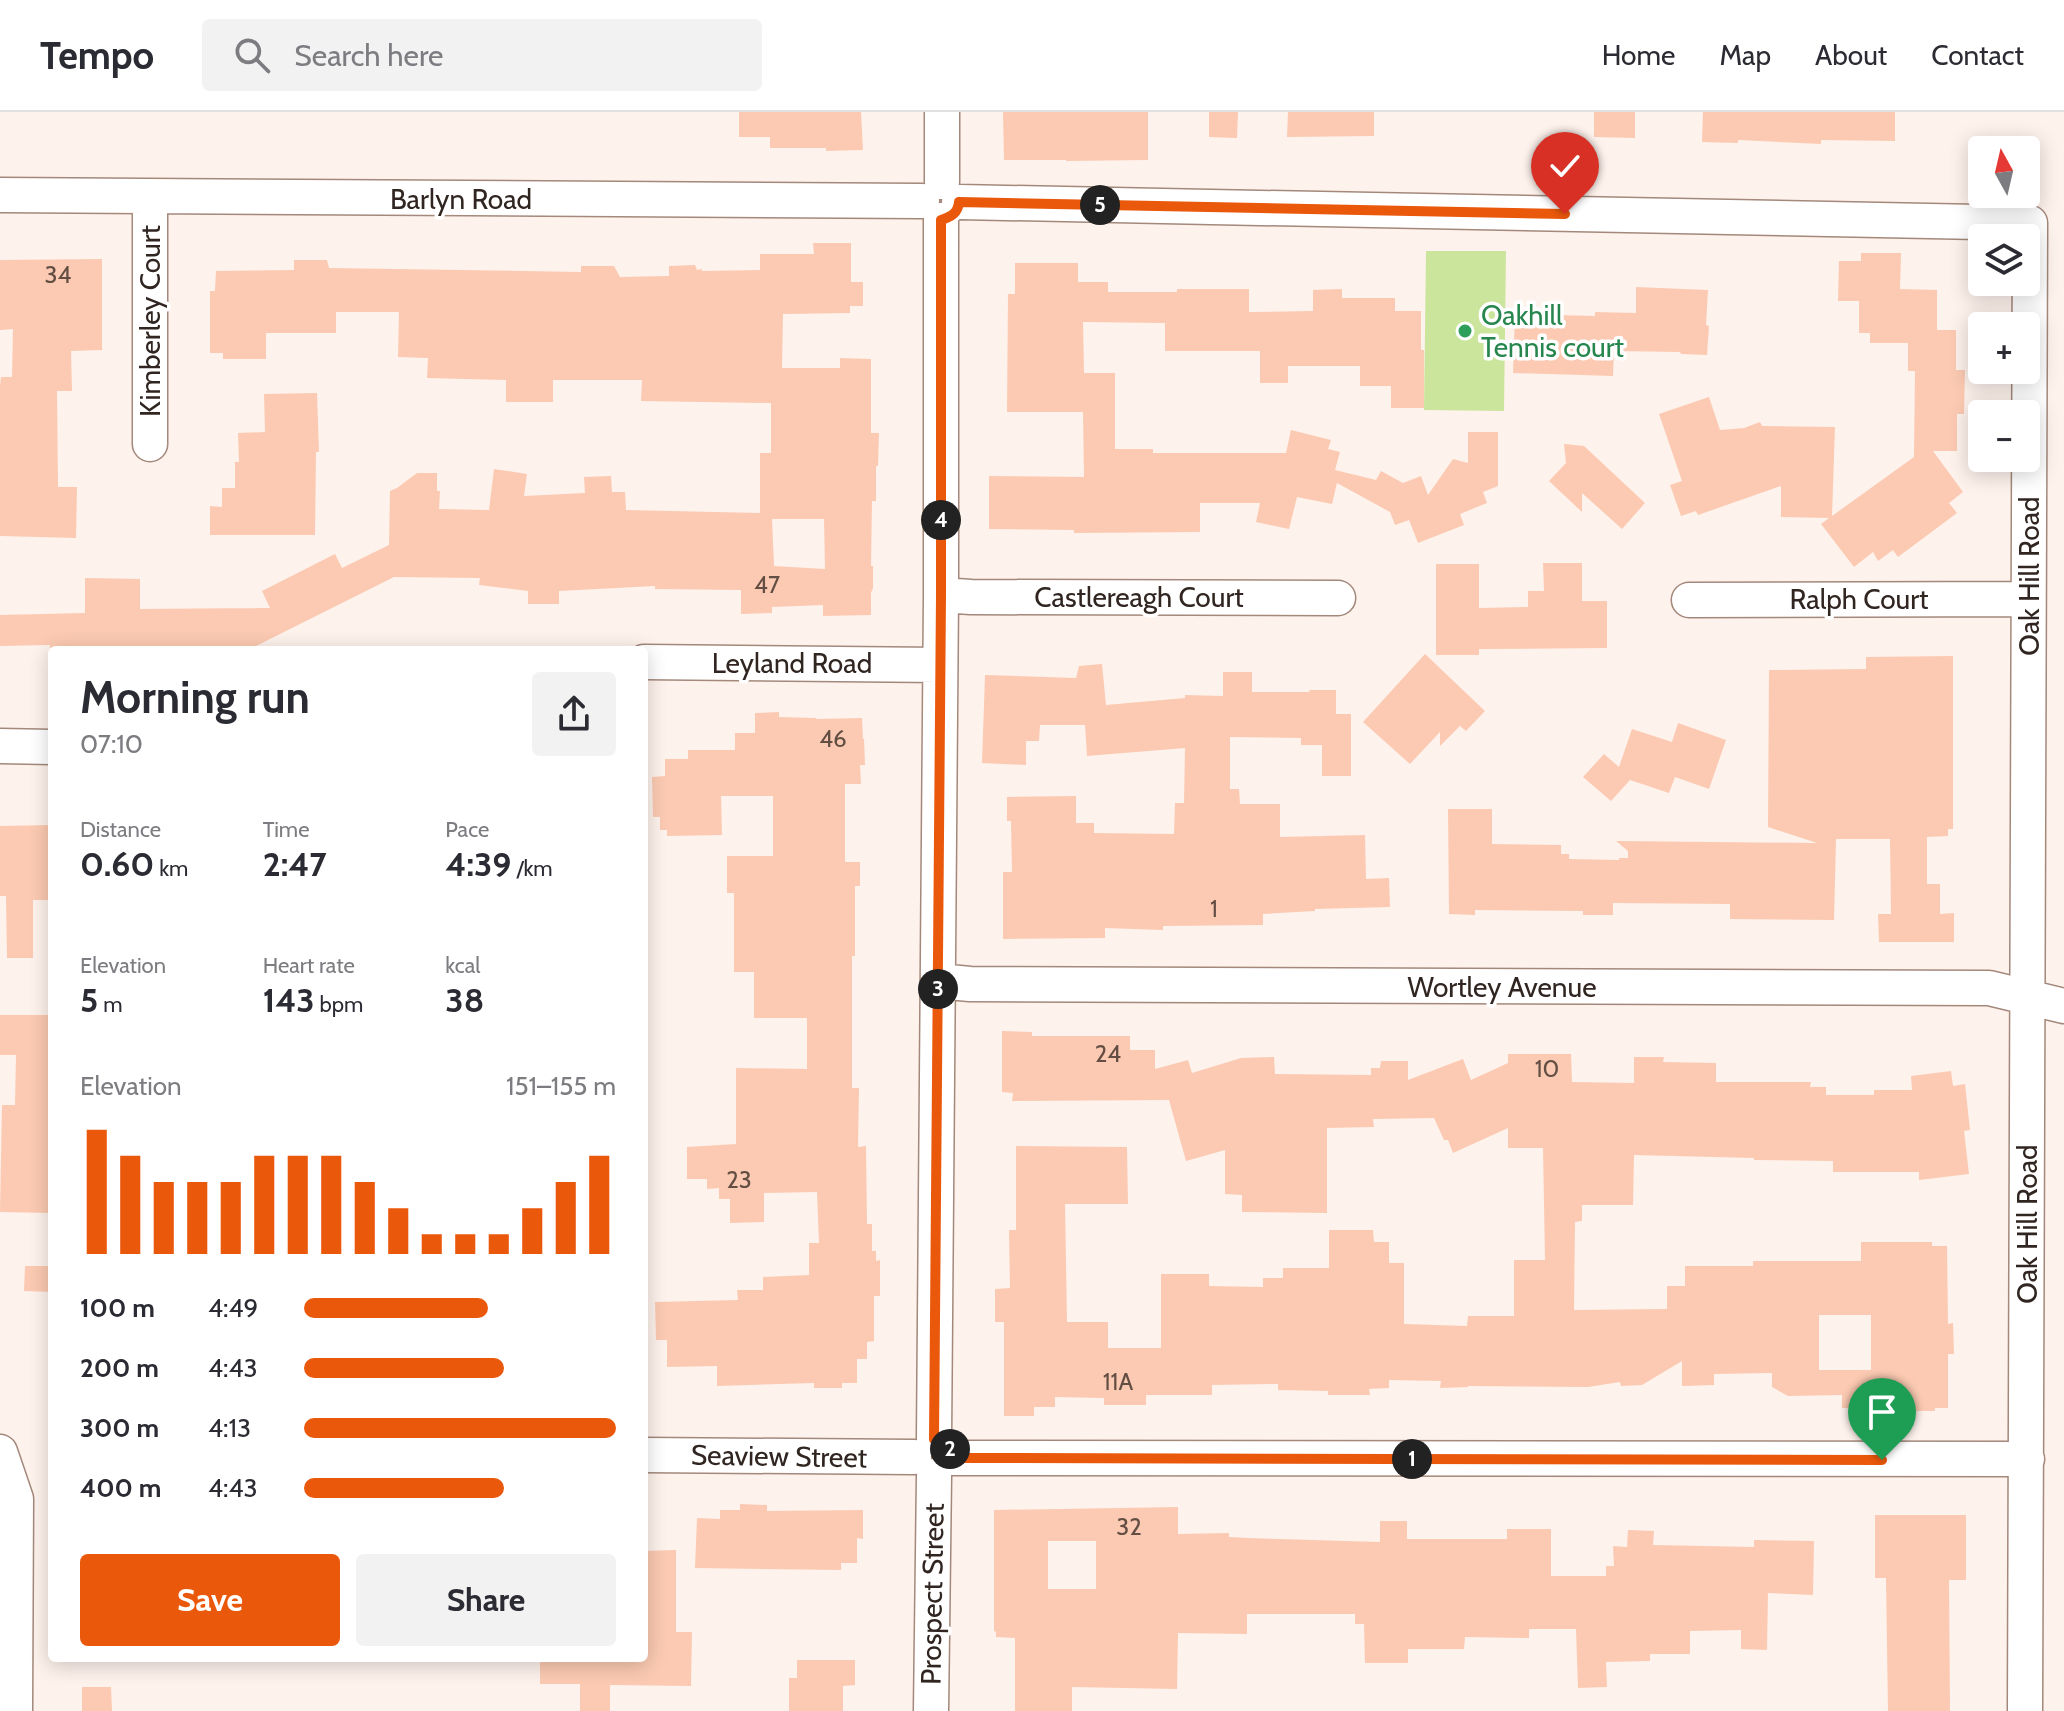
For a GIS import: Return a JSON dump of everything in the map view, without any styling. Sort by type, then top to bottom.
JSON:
[{"type":"street","name":"Prospect Street","points":[[931,1711],[942,112]]},
{"type":"street","name":"Barlyn Road","points":[[0,195],[941,201]]},
{"type":"street","name":"Kimberley Court","points":[[150,197],[150,444]]},
{"type":"street","name":"Oak Hill Road","points":[[941,201],[2030,223],[2025,1711]]},
{"type":"street","name":"Castlereagh Court","points":[[941,595],[1338,598]]},
{"type":"street","name":"Ralph Court","points":[[1689,600],[2028,599]]},
{"type":"street","name":"Leyland Road","points":[[648,662],[940,665]]},
{"type":"street","points":[[0,746],[48,747]]},
{"type":"street","name":"Wortley Avenue","points":[[938,981],[970,984],[1989,988],[2064,1006]]},
{"type":"street","points":[[0,1452],[16,1499],[15,1711]]},
{"type":"street","name":"Seaview Street","points":[[648,1455],[2027,1459]]},
{"type":"green space","name":"Oakhill Tennis court","points":[[1426,251],[1506,251],[1504,411],[1424,410]]},
{"type":"building","points":[[739,112],[861,112],[863,150],[770,148],[770,137],[739,137]]},
{"type":"building","points":[[1003,112],[1148,112],[1148,160],[1004,160]]},
{"type":"building","points":[[1209,112],[1238,112],[1237,138],[1209,137]]},
{"type":"building","points":[[1288,112],[1374,112],[1374,136],[1287,137]]},
{"type":"building","points":[[1594,112],[1635,112],[1635,138],[1594,137]]},
{"type":"building","points":[[1703,112],[1895,112],[1895,141],[1821,140],[1821,144],[1738,140],[1738,143],[1702,142]]},
{"type":"building","points":[[813,243],[851,243],[851,282],[863,282],[863,306],[850,306],[850,313],[783,314],[782,368],[840,368],[840,358],[871,359],[871,433],[879,433],[876,501],[872,501],[871,615],[823,616],[823,605],[772,607],[772,613],[741,614],[741,590],[655,589],[655,586],[559,591],[559,604],[528,604],[528,591],[479,585],[480,578],[394,577],[256,646],[0,646],[0,615],[85,613],[85,578],[140,579],[140,609],[270,608],[262,591],[335,554],[342,568],[389,545],[390,491],[417,473],[437,473],[439,509],[489,510],[494,469],[527,474],[524,496],[585,493],[584,477],[611,476],[612,492],[625,492],[626,510],[760,513],[760,453],[771,453],[771,403],[641,401],[642,380],[553,380],[553,402],[506,402],[506,380],[427,378],[428,358],[398,357],[399,312],[336,312],[336,333],[266,333],[266,359],[223,359],[223,353],[210,353],[210,291],[215,291],[216,271],[294,270],[294,260],[327,260],[329,268],[581,272],[581,266],[614,266],[620,277],[669,276],[669,266],[695,265],[697,270],[702,271],[760,270],[760,254],[814,254]],"holes":[[[772,519],[824,519],[825,569],[774,566]]]},
{"type":"building","points":[[1861,253],[1901,253],[1900,289],[1937,290],[1937,330],[1956,330],[1956,370],[1965,370],[1964,414],[1957,414],[1957,451],[1933,451],[1963,492],[1949,503],[1957,513],[1898,557],[1893,550],[1878,561],[1873,552],[1854,567],[1821,524],[1829,518],[1781,517],[1781,486],[1698,515],[1696,511],[1681,516],[1670,485],[1682,481],[1659,414],[1709,397],[1720,430],[1744,428],[1760,422],[1762,426],[1835,427],[1832,516],[1914,457],[1915,371],[1908,371],[1908,343],[1870,343],[1870,333],[1859,333],[1859,301],[1838,301],[1839,261],[1861,261]]},
{"type":"building","points":[[102,259],[102,350],[71,351],[72,391],[57,391],[58,487],[77,487],[76,538],[0,536],[0,386],[1,377],[12,377],[13,329],[0,330],[0,260]]},
{"type":"building","points":[[1015,263],[1078,263],[1078,282],[1108,282],[1108,292],[1249,289],[1249,312],[1313,311],[1313,290],[1342,289],[1342,298],[1395,298],[1395,311],[1421,311],[1424,408],[1391,408],[1391,386],[1360,386],[1360,366],[1288,366],[1288,383],[1260,383],[1260,351],[1165,351],[1165,323],[1083,322],[1084,373],[1115,373],[1115,449],[1153,449],[1153,453],[1286,453],[1291,430],[1331,440],[1328,449],[1340,452],[1335,470],[1376,480],[1381,471],[1403,483],[1421,476],[1428,495],[1453,459],[1468,463],[1468,432],[1498,432],[1498,486],[1483,492],[1487,503],[1460,514],[1464,525],[1418,543],[1409,520],[1395,525],[1390,512],[1337,483],[1332,504],[1297,497],[1289,529],[1256,522],[1260,503],[1200,503],[1200,532],[1074,533],[1074,530],[989,529],[989,476],[1084,477],[1083,412],[1007,412],[1008,294],[1015,294]]},
{"type":"building","points":[[1636,287],[1708,290],[1707,355],[1614,351],[1613,376],[1513,373],[1515,314],[1595,316],[1595,312],[1636,313]]},
{"type":"building","points":[[317,393],[319,452],[316,452],[315,535],[210,535],[210,506],[222,507],[222,488],[235,488],[235,462],[239,462],[238,433],[265,432],[264,394]]},
{"type":"building","points":[[1564,444],[1584,446],[1645,503],[1622,529],[1582,493],[1582,512],[1549,481],[1566,463]]},
{"type":"building","points":[[1543,563],[1582,563],[1582,601],[1607,601],[1607,648],[1479,649],[1479,655],[1436,655],[1436,564],[1479,564],[1479,608],[1528,607],[1528,591],[1544,591]]},
{"type":"building","points":[[1425,654],[1485,711],[1466,731],[1460,726],[1440,746],[1440,732],[1410,764],[1363,722]]},
{"type":"building","points":[[1953,656],[1953,829],[1948,829],[1948,836],[1927,837],[1927,884],[1940,884],[1940,914],[1954,913],[1954,942],[1879,942],[1878,914],[1891,914],[1890,839],[1836,839],[1834,920],[1730,919],[1730,904],[1613,903],[1613,915],[1583,915],[1583,911],[1475,910],[1475,915],[1449,914],[1448,809],[1492,809],[1492,844],[1561,845],[1561,854],[1569,854],[1569,859],[1628,858],[1628,851],[1616,841],[1817,843],[1768,827],[1769,670],[1866,669],[1866,657]]},
{"type":"building","points":[[1102,664],[1106,705],[1185,698],[1185,695],[1223,696],[1223,672],[1252,672],[1252,692],[1336,690],[1336,714],[1351,714],[1351,776],[1322,776],[1322,745],[1301,745],[1301,738],[1230,737],[1230,789],[1239,789],[1240,804],[1280,804],[1280,837],[1365,835],[1366,879],[1389,878],[1390,907],[1263,914],[1263,925],[1163,926],[1163,930],[1105,928],[1105,938],[1003,939],[1003,872],[1012,872],[1007,797],[1076,796],[1076,823],[1094,823],[1094,833],[1174,834],[1175,803],[1184,803],[1185,748],[1087,756],[1085,725],[1040,725],[1039,741],[1026,741],[1026,765],[982,763],[985,675],[1076,678],[1079,666]]},
{"type":"building","points":[[779,712],[779,717],[862,718],[864,739],[865,765],[860,765],[861,784],[845,784],[845,862],[860,862],[860,886],[855,886],[855,956],[852,956],[852,1088],[859,1088],[858,1147],[866,1146],[867,1224],[872,1224],[872,1251],[876,1251],[876,1261],[880,1260],[880,1296],[874,1296],[874,1341],[867,1342],[867,1359],[857,1359],[857,1383],[842,1383],[842,1388],[814,1388],[814,1383],[717,1386],[717,1366],[667,1367],[667,1340],[656,1340],[655,1302],[738,1300],[737,1290],[763,1290],[763,1277],[809,1275],[809,1243],[819,1243],[817,1192],[764,1193],[764,1222],[730,1223],[730,1199],[719,1199],[719,1188],[707,1189],[707,1179],[687,1179],[687,1147],[736,1144],[736,1068],[807,1069],[807,1018],[754,1018],[754,972],[734,972],[734,893],[727,893],[727,856],[773,856],[773,796],[721,796],[722,835],[667,836],[667,830],[660,830],[660,817],[653,817],[652,777],[665,776],[665,759],[688,759],[688,750],[735,750],[735,733],[755,733],[755,713]]},
{"type":"building","points":[[1678,723],[1726,740],[1709,789],[1675,777],[1669,793],[1630,780],[1611,801],[1583,777],[1604,754],[1619,767],[1632,729],[1672,742]]},
{"type":"building","points":[[48,825],[48,900],[33,900],[33,958],[7,958],[6,896],[0,896],[0,826]]},
{"type":"building","points":[[0,1015],[48,1015],[48,1213],[0,1212],[2,1105],[15,1105],[16,1055],[0,1055]]},
{"type":"building","points":[[1002,1031],[1032,1032],[1032,1036],[1130,1036],[1130,1050],[1155,1050],[1155,1069],[1188,1060],[1192,1073],[1241,1058],[1274,1057],[1275,1074],[1371,1075],[1371,1068],[1380,1068],[1381,1061],[1408,1061],[1408,1080],[1463,1059],[1471,1080],[1508,1063],[1508,1054],[1571,1054],[1572,1082],[1634,1083],[1634,1057],[1664,1057],[1663,1062],[1716,1063],[1716,1082],[1811,1082],[1810,1087],[1826,1087],[1826,1095],[1874,1095],[1874,1090],[1912,1090],[1911,1076],[1951,1071],[1953,1086],[1965,1084],[1970,1130],[1964,1131],[1969,1174],[1919,1180],[1919,1172],[1833,1172],[1833,1161],[1634,1155],[1633,1205],[1582,1205],[1582,1221],[1575,1222],[1574,1310],[1667,1309],[1667,1286],[1685,1286],[1685,1266],[1753,1266],[1753,1261],[1861,1261],[1861,1242],[1932,1242],[1932,1246],[1947,1246],[1948,1324],[1953,1323],[1954,1354],[1948,1354],[1948,1408],[1935,1408],[1935,1411],[1871,1411],[1871,1408],[1842,1408],[1842,1395],[1788,1396],[1772,1387],[1772,1373],[1714,1374],[1714,1385],[1682,1386],[1682,1361],[1642,1385],[1621,1386],[1620,1382],[1588,1387],[1440,1388],[1441,1381],[1389,1380],[1389,1388],[1369,1389],[1370,1395],[1328,1395],[1328,1391],[1278,1390],[1278,1384],[1212,1385],[1212,1395],[1146,1395],[1146,1405],[1104,1405],[1104,1398],[1055,1397],[1055,1407],[1034,1407],[1034,1416],[1004,1416],[1004,1322],[995,1322],[995,1289],[1010,1288],[1009,1230],[1016,1230],[1016,1146],[1127,1147],[1128,1204],[1065,1204],[1067,1322],[1108,1322],[1108,1348],[1161,1348],[1161,1274],[1209,1274],[1209,1286],[1263,1287],[1263,1278],[1283,1278],[1283,1268],[1329,1268],[1329,1230],[1373,1230],[1374,1242],[1389,1242],[1389,1263],[1404,1263],[1404,1324],[1467,1326],[1468,1316],[1514,1316],[1514,1260],[1545,1260],[1543,1148],[1508,1148],[1508,1128],[1453,1153],[1434,1118],[1373,1119],[1374,1127],[1327,1128],[1327,1213],[1242,1212],[1242,1195],[1225,1194],[1225,1150],[1186,1161],[1169,1100],[1012,1101],[1013,1093],[1002,1092]],"holes":[[[1819,1315],[1871,1315],[1871,1370],[1819,1370]]]},
{"type":"building","points":[[25,1266],[48,1266],[48,1292],[24,1291]]},
{"type":"building","points":[[740,1504],[767,1505],[767,1511],[863,1510],[863,1539],[857,1538],[857,1563],[841,1563],[841,1570],[695,1568],[697,1518],[720,1519],[720,1510],[740,1510]]},
{"type":"building","points":[[1178,1507],[1178,1534],[1229,1533],[1229,1537],[1248,1538],[1380,1542],[1380,1521],[1407,1521],[1407,1539],[1507,1539],[1507,1529],[1551,1529],[1551,1576],[1606,1576],[1606,1566],[1614,1566],[1613,1546],[1627,1547],[1628,1530],[1654,1531],[1653,1545],[1754,1547],[1754,1540],[1814,1541],[1813,1595],[1768,1593],[1767,1650],[1741,1649],[1741,1630],[1690,1631],[1690,1654],[1650,1654],[1650,1661],[1606,1662],[1607,1687],[1578,1688],[1576,1629],[1529,1629],[1529,1638],[1465,1637],[1464,1649],[1408,1649],[1408,1663],[1365,1663],[1364,1624],[1355,1624],[1355,1614],[1247,1614],[1247,1634],[1178,1633],[1177,1689],[1072,1687],[1072,1711],[1015,1711],[1015,1638],[996,1637],[994,1631],[994,1510]],"holes":[[[1048,1541],[1096,1541],[1096,1589],[1048,1589]]]},
{"type":"building","points":[[1875,1515],[1966,1515],[1966,1580],[1949,1580],[1950,1711],[1888,1711],[1886,1578],[1875,1578]]},
{"type":"building","points":[[676,1550],[676,1632],[692,1632],[691,1686],[610,1685],[610,1711],[580,1711],[580,1684],[540,1684],[540,1662],[648,1662],[648,1551]]},
{"type":"building","points":[[797,1660],[855,1660],[855,1685],[843,1686],[843,1711],[789,1711],[789,1678],[797,1678]]},
{"type":"building","points":[[82,1687],[111,1687],[112,1711],[82,1711]]},
{"type":"place","name":"Oakhill Tennis court","points":[[1465,331]]},
{"type":"route","points":[[1565,214],[959,202],[952,216],[941,220],[934,1439],[945,1442],[952,1452],[952,1458],[1882,1460]]}]
